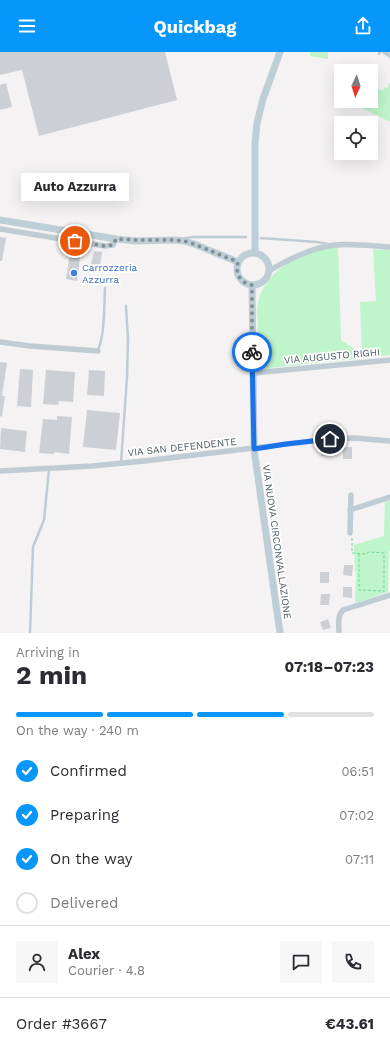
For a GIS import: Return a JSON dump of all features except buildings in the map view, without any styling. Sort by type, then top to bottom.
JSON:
[{"type":"street","points":[[254,252],[255,143],[257,123],[263,99],[280,52]]},
{"type":"street","points":[[381,53],[390,55]]},
{"type":"street","points":[[0,220],[116,239],[184,241],[238,262]]},
{"type":"street","points":[[0,229],[105,246],[113,245],[116,239]]},
{"type":"street","points":[[270,270],[289,259],[321,247],[335,245],[390,247]]},
{"type":"street","points":[[254,252],[264,256],[270,265],[269,275],[257,285],[247,284],[242,281],[237,273],[238,262],[241,258],[245,254],[254,252]]},
{"type":"street","name":"VIA NUOVA CIRCONVALLAZIONE","points":[[252,285],[254,449],[280,633]]},
{"type":"street","points":[[0,342],[30,346],[98,351]]},
{"type":"street","name":"VIA AUGUSTO RIGHI","points":[[253,373],[390,360]]},
{"type":"street","name":"VIA SAN DEFENDENTE","points":[[0,471],[121,463],[254,449],[330,439],[354,438],[390,441]]},
{"type":"street","points":[[350,532],[351,495]]},
{"type":"street","points":[[350,510],[390,497]]},
{"type":"street","points":[[339,633],[339,615],[343,610],[386,594]]},
{"type":"lane","points":[[173,240],[193,237],[246,237]]},
{"type":"lane","points":[[261,238],[317,242],[335,245]]},
{"type":"lane","points":[[98,351],[102,334],[105,288]]},
{"type":"lane","points":[[121,463],[127,377],[128,340],[126,306]]},
{"type":"lane","points":[[30,633],[33,547],[44,520],[49,468]]},
{"type":"path","points":[[350,532],[352,534],[352,553],[359,553],[366,554],[369,552],[384,553],[386,594],[359,590],[359,553]]},
{"type":"green space","points":[[310,52],[328,52],[328,59],[310,56]]},
{"type":"green space","points":[[390,82],[390,122],[362,108],[378,108],[378,88],[383,91],[385,87],[387,88]]},
{"type":"green space","points":[[338,246],[341,340],[362,354],[360,302],[376,301],[373,249],[390,250],[390,355],[260,369],[257,367],[257,310],[262,291],[269,280],[289,263],[313,252]]},
{"type":"green space","points":[[390,500],[388,592],[355,603],[356,572],[354,545],[384,536],[385,502]]},
{"type":"way so far","points":[[75,241],[105,246],[113,245],[116,239],[184,241],[238,262],[237,273],[239,277],[242,281],[252,285],[252,352]]},
{"type":"place","name":"Auto Azzurra","points":[[75,241]]},
{"type":"place","name":"Carrozzeria Azzurra","points":[[74,273]]},
{"type":"route","points":[[252,352],[254,449],[330,439]]}]
